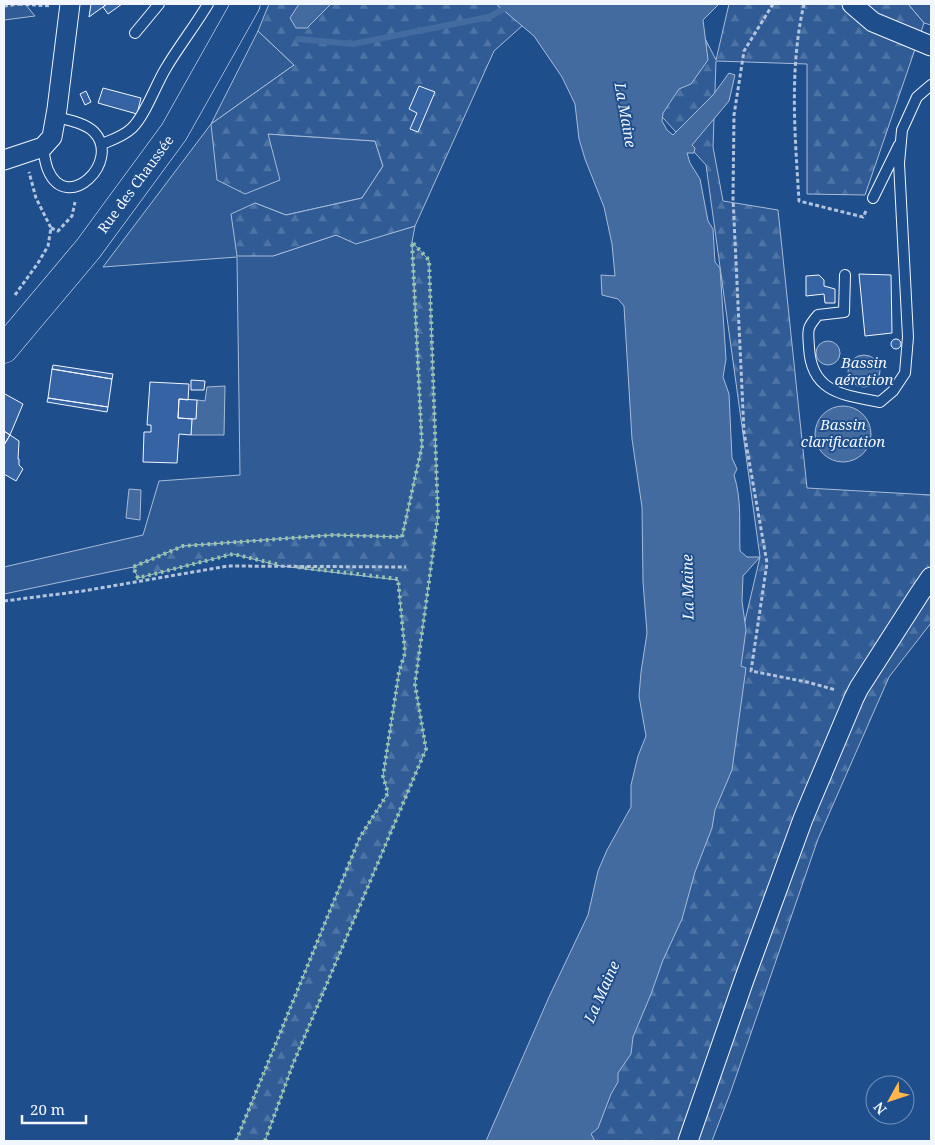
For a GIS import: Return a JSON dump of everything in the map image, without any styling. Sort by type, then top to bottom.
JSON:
[{"type":"main road","name":"Rue des Chaussée","points":[[4,348],[88,249],[174,132],[246,4]]},
{"type":"street","points":[[852,4],[873,22],[931,46]]},
{"type":"street","points":[[4,160],[36,150],[52,137],[70,6]]},
{"type":"street","points":[[688,1141],[803,819],[854,698],[931,578]]},
{"type":"lane","points":[[135,33],[159,4]]},
{"type":"lane","points":[[102,144],[119,137],[132,128],[142,114],[167,66],[196,26],[208,4]]},
{"type":"lane","points":[[845,275],[844,312],[818,315],[808,326],[809,361],[817,378],[831,389],[856,398],[880,402],[894,391],[904,373],[908,338],[899,163],[902,130],[917,97],[931,85]]},
{"type":"lane","points":[[36,150],[54,180],[63,186],[75,187],[86,182],[96,170],[101,160],[102,144],[94,132],[72,121],[56,117]]},
{"type":"lane","points":[[873,198],[901,142]]},
{"type":"path","points":[[4,6],[19,4],[70,6]]},
{"type":"path","points":[[773,4],[744,51],[734,115],[733,198],[744,432],[766,563],[751,671],[831,688],[854,698]]},
{"type":"path","points":[[804,4],[798,27],[793,106],[799,201],[863,217],[873,198]]},
{"type":"path","points":[[13,297],[48,246],[51,228],[36,198],[28,170],[36,150]]},
{"type":"path","points":[[51,228],[58,231],[72,216],[79,185]]},
{"type":"path","points":[[4,601],[82,591],[228,566],[406,567]]},
{"type":"shaded area","points":[[4,4],[25,4],[35,16],[4,20]]},
{"type":"shaded area","points":[[908,4],[931,4],[931,25],[924,23]]},
{"type":"shaded area","points":[[258,31],[294,65],[211,124]]},
{"type":"shaded area","points":[[211,124],[268,134],[375,141],[383,166],[362,198],[286,215],[255,203],[273,256],[336,235],[356,243],[415,226],[412,242],[422,446],[402,537],[333,535],[183,546],[133,567],[4,594],[4,567],[143,535],[159,481],[240,475],[237,257],[103,267]]},
{"type":"green space","points":[[269,4],[503,4],[523,25],[494,51],[415,226],[356,244],[336,235],[273,256],[237,256],[231,214],[255,203],[286,215],[362,198],[383,166],[375,141],[268,134],[280,180],[245,194],[217,180],[211,124],[294,65],[258,31]]},
{"type":"green space","points":[[729,4],[908,4],[924,23],[865,195],[807,194],[807,64],[716,61],[713,147],[723,201],[778,210],[807,488],[931,495],[931,623],[889,677],[818,839],[712,1141],[577,1141],[703,800],[760,557],[706,165],[654,108],[689,7],[716,60]]},
{"type":"green space","points":[[412,242],[429,260],[438,516],[415,684],[426,749],[293,1064],[265,1141],[236,1141],[360,837],[388,793],[383,776],[399,672],[405,653],[398,580],[281,566],[233,554],[138,578],[133,567],[183,546],[333,535],[402,537],[422,446]]},
{"type":"water","points":[[299,4],[331,4],[307,28],[296,28],[290,18]]},
{"type":"water","name":"La Maine","points":[[496,4],[719,4],[703,20],[708,60],[691,84],[679,89],[663,113],[662,121],[667,130],[673,135],[713,95],[729,73],[735,75],[729,101],[692,145],[695,148],[694,153],[687,153],[690,163],[700,179],[708,221],[713,229],[715,262],[720,268],[726,359],[723,377],[729,394],[732,458],[737,469],[734,475],[739,503],[740,551],[747,557],[760,557],[743,576],[742,601],[746,630],[741,666],[746,668],[732,770],[715,810],[712,828],[695,872],[682,919],[663,960],[633,1037],[631,1054],[618,1073],[618,1082],[611,1094],[598,1128],[591,1134],[595,1141],[486,1141],[549,997],[588,915],[598,871],[607,850],[631,807],[631,785],[638,756],[646,736],[639,696],[647,633],[643,582],[642,507],[632,439],[624,306],[618,299],[602,295],[601,275],[615,276],[612,244],[604,207],[579,139],[575,104],[562,77],[534,36]]},
{"type":"water","points":[[828,341],[833,342],[839,348],[839,358],[833,364],[828,365],[823,364],[817,358],[816,353],[817,348],[823,342]]},
{"type":"water","name":"Bassin aération","points":[[864,355],[870,356],[875,360],[879,365],[879,377],[875,382],[870,386],[864,387],[858,386],[853,382],[849,377],[848,371],[849,365],[853,360],[858,356]]},
{"type":"water","points":[[225,386],[224,435],[191,435],[192,419],[196,418],[197,400],[205,401],[207,387]]},
{"type":"water","name":"Bassin clarification","points":[[837,406],[849,406],[859,410],[867,418],[871,434],[867,450],[859,458],[849,462],[837,462],[827,458],[819,450],[815,440],[815,428],[819,418],[827,410]]},
{"type":"water","points":[[129,489],[141,490],[140,520],[126,518]]},
{"type":"building","points":[[91,4],[107,4],[89,17]]},
{"type":"building","points":[[107,4],[122,4],[108,14],[103,7]]},
{"type":"building","points":[[419,86],[435,92],[418,132],[410,129],[417,113],[409,109]]},
{"type":"building","points":[[103,88],[141,98],[137,114],[98,103]]},
{"type":"building","points":[[86,91],[91,102],[85,105],[80,94]]},
{"type":"building","points":[[859,274],[891,275],[892,333],[865,336]]},
{"type":"building","points":[[819,275],[824,280],[824,286],[835,289],[835,303],[825,303],[824,294],[806,296],[806,276]]},
{"type":"building","points":[[894,339],[898,339],[901,344],[900,348],[894,349],[891,346],[891,342]]},
{"type":"building","points":[[53,365],[113,374],[112,379],[52,369]]},
{"type":"building","points":[[52,369],[112,379],[108,407],[48,398]]},
{"type":"building","points":[[191,380],[205,381],[204,390],[191,390]]},
{"type":"building","points":[[150,382],[189,384],[188,400],[179,399],[178,418],[192,419],[191,435],[179,434],[177,463],[143,462],[144,432],[151,432],[151,425],[147,425]]},
{"type":"building","points":[[5,394],[23,404],[10,435],[4,431]]},
{"type":"building","points":[[48,398],[108,407],[107,412],[47,402]]},
{"type":"building","points":[[179,399],[197,400],[196,419],[178,418]]},
{"type":"building","points":[[4,431],[10,435],[4,445]]},
{"type":"building","points":[[10,435],[19,441],[18,459],[19,465],[23,469],[16,481],[4,474],[4,445]]},
{"type":"waterway","points":[[298,39],[353,44],[489,17],[513,4]]},
{"type":"hedge","points":[[265,1141],[293,1064],[426,749],[415,684],[438,516],[429,260],[412,242],[422,446],[402,537],[333,535],[183,546],[133,567],[138,578],[233,554],[280,565]]},
{"type":"hedge","points":[[236,1141],[360,837],[388,793],[383,776],[399,672],[405,653],[398,579],[297,567]]}]
